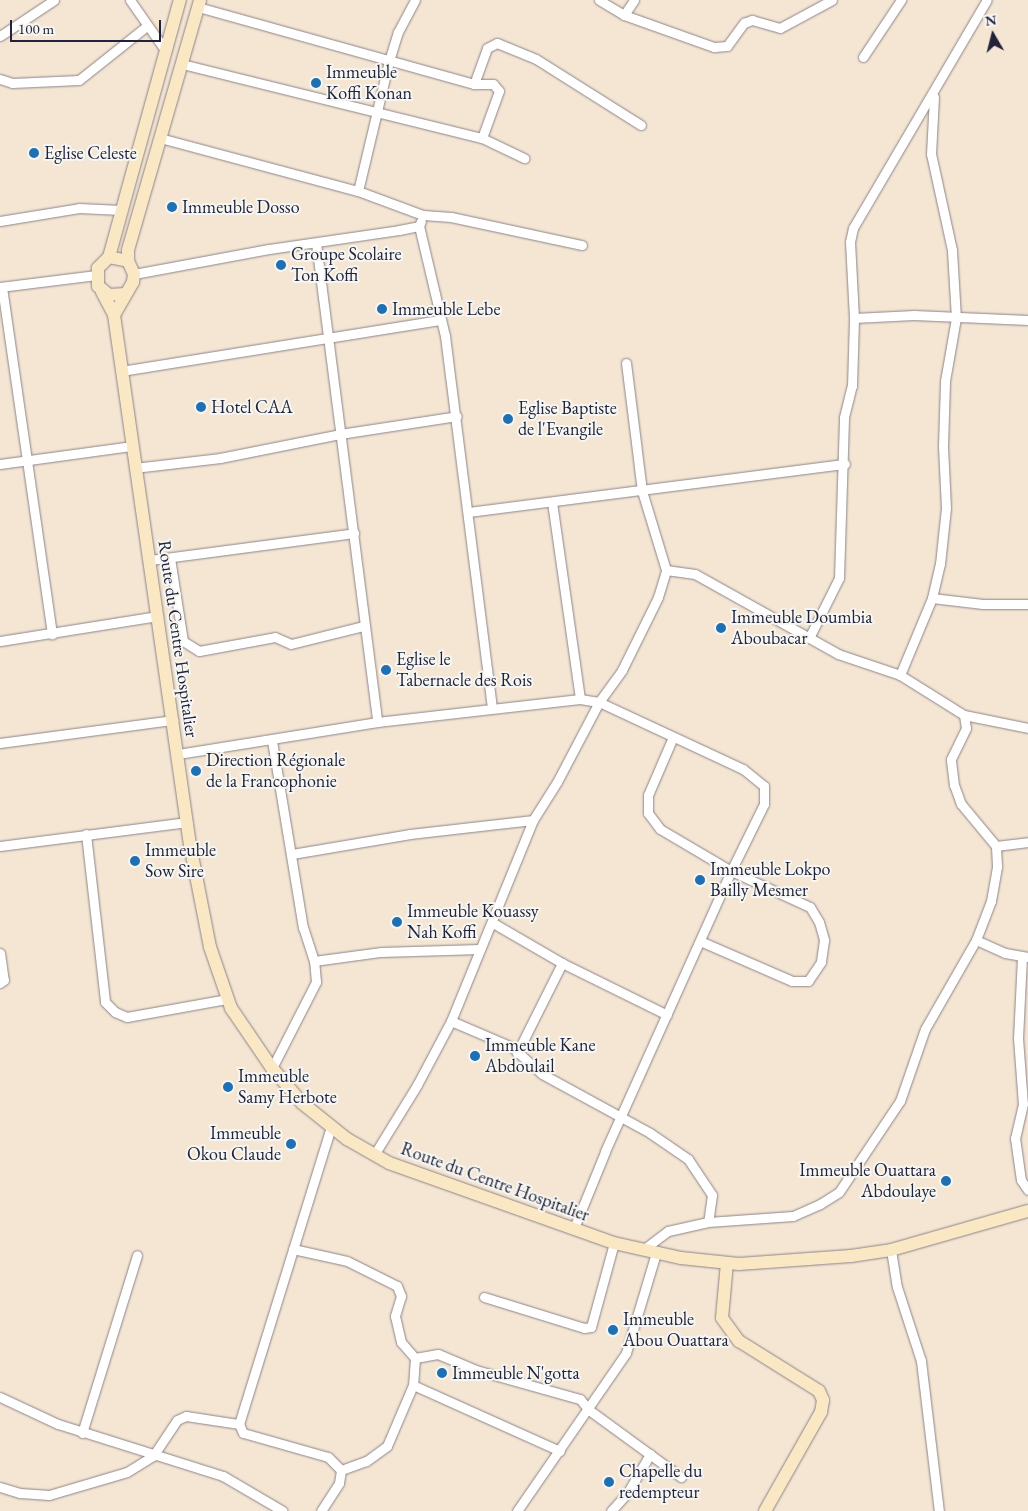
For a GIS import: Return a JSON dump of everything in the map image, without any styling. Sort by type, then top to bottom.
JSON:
[{"type":"street","points":[[0,36],[54,0]]},
{"type":"street","points":[[130,0],[166,50]]},
{"type":"street","points":[[125,294],[102,292],[96,275],[98,268],[109,257],[180,0]]},
{"type":"street","points":[[358,191],[379,113],[389,61],[398,32],[415,0]]},
{"type":"street","points":[[599,0],[624,15],[709,45],[727,46],[744,23],[752,20],[780,28],[832,0]]},
{"type":"street","points":[[624,15],[634,0]]},
{"type":"street","points":[[863,57],[901,0]]},
{"type":"street","points":[[809,638],[833,596],[839,578],[845,464],[844,417],[852,386],[854,318],[850,242],[853,228],[987,0]]},
{"type":"street","points":[[114,315],[133,282],[134,274],[128,261],[128,250],[199,3],[389,61],[474,84],[493,84],[499,91],[482,138]]},
{"type":"street","points":[[0,79],[12,83],[79,80],[147,26]]},
{"type":"street","points":[[474,84],[487,48],[497,43],[536,59],[641,125]]},
{"type":"street","points":[[182,64],[482,138],[524,158]]},
{"type":"street","points":[[900,675],[932,598],[940,564],[946,508],[943,446],[945,381],[956,318],[952,250],[931,154],[935,91]]},
{"type":"street","points":[[160,138],[358,191],[423,215],[451,218],[582,245]]},
{"type":"street","points":[[0,221],[78,208],[121,210]]},
{"type":"street","points":[[423,215],[419,226],[440,320],[457,416],[492,708]]},
{"type":"street","points":[[134,274],[269,249],[419,226]]},
{"type":"street","points":[[316,243],[326,338],[354,533],[364,626],[378,722]]},
{"type":"street","points":[[109,257],[128,261]]},
{"type":"street","points":[[52,634],[1,287],[96,275]]},
{"type":"street","name":"Route du Centre Hospitalier","points":[[102,292],[114,315],[134,468],[150,560],[200,909],[227,999],[272,1068],[302,1103],[331,1127],[374,1155],[441,1184],[614,1243],[650,1251],[727,1263],[783,1263],[891,1250],[1028,1210]]},
{"type":"street","points":[[854,318],[914,315],[1028,320]]},
{"type":"street","points":[[121,371],[440,320]]},
{"type":"street","points":[[374,1155],[417,1085],[451,1021],[480,949],[493,923],[533,820],[557,782],[599,702],[622,670],[658,597],[666,570],[642,491],[626,363]]},
{"type":"street","points":[[134,468],[220,458],[340,434],[457,416]]},
{"type":"street","points":[[0,464],[131,446]]},
{"type":"street","points":[[469,512],[845,464]]},
{"type":"street","points":[[552,502],[580,699]]},
{"type":"street","points":[[150,560],[354,533]]},
{"type":"street","points":[[170,558],[183,641],[199,651],[275,637],[291,644],[364,626]]},
{"type":"street","points":[[666,570],[695,574],[838,654],[900,675],[964,715],[1028,728]]},
{"type":"street","points":[[932,598],[984,604],[1028,604]]},
{"type":"street","points":[[0,641],[158,616]]},
{"type":"street","points":[[178,754],[378,722],[580,699],[599,702],[743,769],[764,786],[764,804],[700,940],[574,1228]]},
{"type":"street","points":[[517,1511],[589,1410],[626,1353],[650,1251],[668,1231],[708,1222],[793,1216],[839,1192],[900,1101],[925,1029],[976,940],[991,901],[997,866],[996,846],[961,804],[954,785],[951,760],[966,728],[964,715]]},
{"type":"street","points":[[0,743],[173,720]]},
{"type":"street","points":[[673,737],[648,795],[648,813],[660,828],[731,871],[810,907],[819,922],[824,940],[821,962],[808,981],[792,981],[700,940]]},
{"type":"street","points":[[272,740],[303,928],[314,961],[316,982],[272,1068]]},
{"type":"street","points":[[292,854],[410,834],[533,820]]},
{"type":"street","points":[[0,846],[187,822]]},
{"type":"street","points":[[86,834],[105,1002],[115,1012],[127,1017],[227,999]]},
{"type":"street","points":[[996,846],[1028,842]]},
{"type":"street","points":[[493,923],[562,963],[667,1015]]},
{"type":"street","points":[[976,940],[1025,957],[1018,1038],[1023,1104],[1015,1138],[1021,1180],[1028,1190]]},
{"type":"street","points":[[314,961],[381,952],[480,949]]},
{"type":"street","points":[[0,953],[4,980],[0,983]]},
{"type":"street","points":[[517,1053],[562,963]]},
{"type":"street","points":[[451,1021],[512,1047],[542,1074],[621,1117],[688,1159],[712,1195],[708,1222]]},
{"type":"street","points":[[331,1127],[239,1424],[244,1433],[328,1457],[341,1470]]},
{"type":"street","points":[[484,1297],[584,1328],[591,1327],[614,1243]]},
{"type":"street","points":[[293,1249],[347,1261],[397,1286],[401,1296],[395,1316],[401,1342],[415,1358],[414,1385],[387,1446],[366,1461],[341,1470]]},
{"type":"street","points":[[891,1250],[897,1287],[921,1361],[939,1511]]},
{"type":"street","points":[[82,1433],[137,1254]]},
{"type":"street","points":[[727,1263],[722,1318],[739,1341],[819,1391],[823,1400],[821,1412],[765,1511]]},
{"type":"street","points":[[415,1358],[438,1354],[476,1370],[580,1399],[589,1410],[681,1477]]},
{"type":"street","points":[[414,1385],[560,1452]]},
{"type":"street","points":[[0,1398],[82,1433],[223,1476],[283,1511]]},
{"type":"street","points":[[0,1487],[20,1493],[49,1495],[127,1472],[154,1456],[177,1420],[186,1416],[239,1424]]},
{"type":"street","points":[[611,1511],[628,1492],[650,1454]]},
{"type":"street","points":[[321,1511],[339,1483],[341,1470]]},
{"type":"place","name":"Immeuble Koffi Konan","points":[[316,83]]},
{"type":"place","name":"Eglise Celeste","points":[[34,153]]},
{"type":"place","name":"Immeuble Dosso","points":[[172,207]]},
{"type":"place","name":"Groupe Scolaire Ton Koffi","points":[[281,265]]},
{"type":"place","name":"Immeuble Lebe","points":[[382,309]]},
{"type":"place","name":"Hotel CAA","points":[[201,407]]},
{"type":"place","name":"Eglise Baptiste de l'Evangile","points":[[508,419]]},
{"type":"place","name":"Immeuble Doumbia Aboubacar","points":[[721,628]]},
{"type":"place","name":"Eglise le Tabernacle des Rois","points":[[386,670]]},
{"type":"place","name":"Direction Régionale de la Francophonie","points":[[196,771]]},
{"type":"place","name":"Immeuble Sow Sire","points":[[135,861]]},
{"type":"place","name":"Immeuble Lokpo Bailly Mesmer","points":[[700,880]]},
{"type":"place","name":"Immeuble Kouassy Nah Koffi","points":[[397,922]]},
{"type":"place","name":"Immeuble Kane Abdoulail","points":[[475,1056]]},
{"type":"place","name":"Immeuble Samy Herbote","points":[[228,1087]]},
{"type":"place","name":"Immeuble Okou Claude","points":[[291,1144]]},
{"type":"place","name":"Immeuble Ouattara Abdoulaye","points":[[946,1181]]},
{"type":"place","name":"Immeuble Abou Ouattara","points":[[613,1330]]},
{"type":"place","name":"Immeuble N'gotta","points":[[442,1373]]},
{"type":"place","name":"Chapelle du redempteur","points":[[609,1482]]}]
